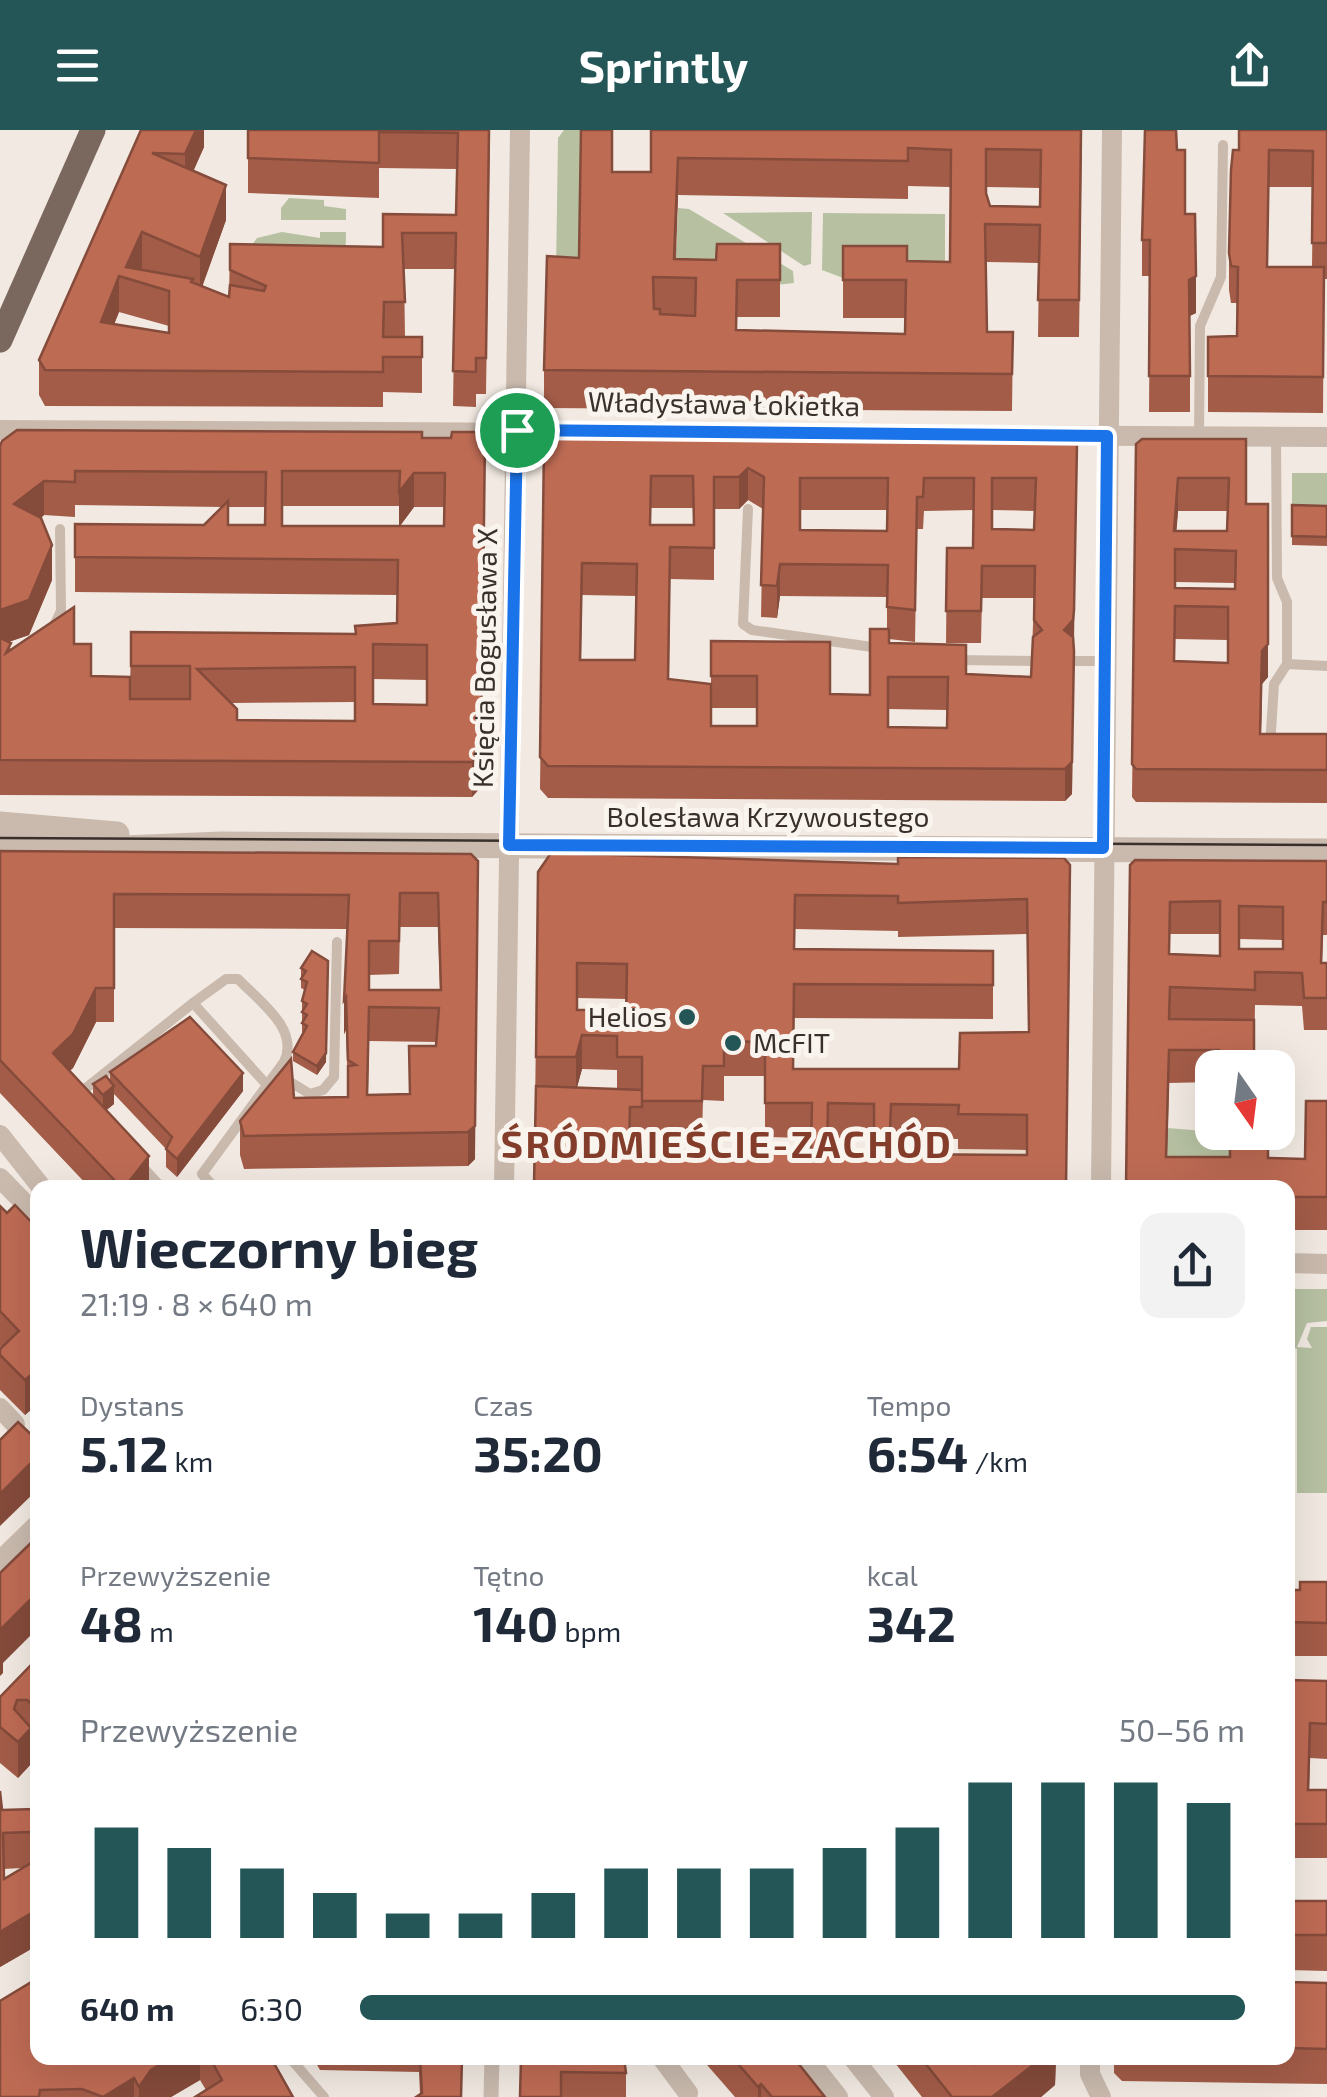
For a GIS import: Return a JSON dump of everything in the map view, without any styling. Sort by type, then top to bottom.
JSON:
[{"type":"main road","points":[[0,340],[93,130]]},
{"type":"street","name":"Księcia Bogusława X","points":[[504,1180],[520,130]]},
{"type":"street","points":[[1101,1180],[1112,130]]},
{"type":"street","name":"Władysława Łokietka","points":[[0,430],[1327,437]]},
{"type":"street","name":"Bolesława Krzywoustego","points":[[0,824],[222,844]]},
{"type":"street","name":"Bolesława Krzywoustego","points":[[0,850],[222,844],[1323,850]]},
{"type":"street","points":[[0,1135],[36,1180]]},
{"type":"street","points":[[0,1178],[30,1209]]},
{"type":"street","points":[[1295,1263],[1327,1264]]},
{"type":"street","points":[[0,1408],[19,1428]]},
{"type":"street","points":[[0,1561],[30,1532]]},
{"type":"street","points":[[492,2065],[492,2097]]},
{"type":"street","points":[[667,2065],[690,2096]]},
{"type":"street","points":[[813,2065],[838,2097]]},
{"type":"street","points":[[859,2065],[884,2097]]},
{"type":"street","points":[[1092,2065],[1098,2094]]},
{"type":"lane","points":[[1198,436],[1200,326],[1221,277],[1224,144]]},
{"type":"lane","points":[[1270,753],[1274,684],[1287,664],[1287,602],[1276,578],[1276,436]]},
{"type":"lane","points":[[748,509],[743,624],[818,641],[890,649]]},
{"type":"lane","points":[[46,636],[61,611],[60,528]]},
{"type":"lane","points":[[940,656],[1034,661]]},
{"type":"lane","points":[[1073,661],[1104,661]]},
{"type":"lane","points":[[1287,664],[1327,666]]},
{"type":"lane","points":[[0,838],[167,839]]},
{"type":"lane","points":[[276,1072],[304,1093],[323,1090],[334,1078],[336,942]]},
{"type":"lane","points":[[88,1109],[73,1094],[193,1003],[226,980],[238,979],[287,1031],[288,1055],[198,1180]]},
{"type":"lane","points":[[193,1003],[266,1085]]},
{"type":"lane","points":[[135,1158],[155,1180]]},
{"type":"lane","points":[[202,1174],[208,1180]]},
{"type":"lane","points":[[296,2065],[324,2097]]},
{"type":"green space","points":[[564,130],[582,130],[579,290],[556,272],[558,138]]},
{"type":"green space","points":[[289,198],[324,200],[324,206],[346,209],[346,220],[281,220],[281,208]]},
{"type":"green space","points":[[678,208],[689,209],[793,271],[794,283],[674,296]]},
{"type":"green space","points":[[812,212],[811,264],[804,266],[723,213]]},
{"type":"green space","points":[[823,213],[945,214],[945,279],[843,278],[822,270]]},
{"type":"green space","points":[[282,232],[320,238],[320,232],[346,232],[345,282],[249,249],[257,238]]},
{"type":"green space","points":[[1292,473],[1327,473],[1327,515],[1292,514]]},
{"type":"green space","points":[[1167,1128],[1195,1130],[1195,1150],[1232,1150],[1237,1180],[1219,1180],[1166,1158]]},
{"type":"green space","points":[[1295,1289],[1327,1289],[1327,1321],[1307,1323],[1297,1347],[1312,1348],[1307,1339],[1311,1327],[1327,1327],[1327,1493],[1297,1493]]},
{"type":"shaded area","points":[[890,1138],[953,1139],[952,1148],[942,1148],[942,1167],[958,1168],[959,1149],[1027,1150],[1036,1180],[902,1180],[908,1176],[908,1149],[890,1148]]},
{"type":"building","points":[[141,130],[196,130],[185,154],[152,153],[226,185],[200,257],[142,232],[126,267],[193,279],[191,282],[229,297],[230,285],[264,291],[266,286],[230,270],[230,244],[383,247],[383,214],[456,215],[458,133],[379,132],[379,163],[248,158],[248,130],[489,130],[486,358],[476,358],[476,372],[453,371],[456,233],[402,233],[405,302],[384,302],[383,337],[422,337],[422,357],[383,357],[383,372],[45,370],[39,360]],"holes":[[[119,276],[169,291],[169,333],[101,322]]]},
{"type":"building","points":[[581,130],[612,130],[612,172],[651,172],[651,130],[1081,130],[1079,300],[1038,300],[1040,225],[985,224],[987,332],[1013,332],[1012,374],[544,370],[547,256],[579,258]],"holes":[[[908,148],[951,150],[950,262],[907,261],[907,246],[843,246],[843,280],[906,280],[905,334],[736,330],[737,280],[780,280],[780,244],[717,244],[716,260],[674,259],[678,158],[908,161]],[[986,149],[1041,150],[1040,207],[990,206],[986,193]],[[653,277],[696,278],[695,316],[660,314],[660,309],[654,309]]]},
{"type":"building","points":[[1145,130],[1176,130],[1177,150],[1185,150],[1185,214],[1195,214],[1196,276],[1189,280],[1190,376],[1149,376],[1150,240],[1142,240]]},
{"type":"building","points":[[1239,130],[1327,130],[1327,243],[1312,243],[1313,151],[1269,150],[1267,267],[1324,267],[1323,377],[1208,376],[1208,337],[1237,336],[1238,267],[1231,266],[1229,253],[1231,170],[1233,150],[1239,150]]},
{"type":"building","points":[[17,430],[422,432],[422,438],[451,438],[452,432],[478,432],[485,439],[481,752],[472,762],[0,760],[0,638],[11,643],[6,653],[74,607],[74,644],[91,644],[91,676],[130,677],[130,699],[190,699],[190,666],[131,666],[131,632],[356,634],[355,626],[397,623],[398,560],[75,557],[75,524],[204,525],[228,501],[228,525],[265,525],[266,472],[75,471],[75,482],[44,481],[14,504],[41,518],[52,545],[29,600],[0,610],[2,441]],"holes":[[[282,471],[400,471],[399,492],[414,473],[445,473],[444,526],[282,526]],[[373,644],[427,645],[427,705],[373,704]],[[355,667],[355,721],[237,720],[237,709],[197,669]]]},
{"type":"building","points":[[551,435],[1071,438],[1077,444],[1074,610],[1073,620],[1064,630],[1073,637],[1074,651],[1072,762],[1065,769],[548,766],[540,757],[544,442]],"holes":[[[748,468],[764,477],[761,585],[777,586],[780,564],[888,565],[887,607],[915,610],[917,497],[923,497],[924,478],[974,478],[973,548],[947,548],[946,611],[981,611],[982,566],[1035,566],[1034,620],[1042,630],[1033,637],[1031,677],[966,674],[966,645],[889,643],[889,629],[870,629],[870,695],[830,694],[830,642],[711,641],[711,676],[757,676],[757,726],[711,726],[711,684],[668,679],[670,547],[714,548],[714,477],[739,477]],[[651,476],[693,476],[694,525],[650,525]],[[800,478],[888,478],[887,531],[800,530]],[[992,478],[1036,478],[1034,530],[992,529]],[[582,563],[637,564],[635,660],[580,660]],[[888,677],[948,677],[947,728],[888,727]]]},
{"type":"building","points":[[1142,439],[1246,439],[1246,504],[1268,504],[1268,644],[1262,651],[1260,734],[1327,734],[1327,770],[1136,769],[1132,764],[1136,444]],"holes":[[[1178,478],[1229,478],[1227,531],[1174,531]],[[1175,549],[1236,551],[1235,589],[1175,588]],[[1175,606],[1228,607],[1228,663],[1174,661]]]},
{"type":"building","points":[[1292,505],[1327,506],[1327,537],[1292,536]]},
{"type":"building","points":[[0,851],[471,854],[478,861],[475,1126],[468,1132],[244,1136],[240,1121],[291,1059],[294,1098],[348,1097],[348,1066],[356,1065],[348,1060],[346,997],[344,1000],[349,895],[114,894],[114,988],[96,988],[73,1034],[53,1053],[149,1156],[130,1180],[114,1180],[0,1060]],"holes":[[[400,893],[438,893],[441,990],[369,990],[369,941],[399,941]],[[369,1007],[439,1008],[436,1046],[409,1046],[410,1094],[367,1095]]]},
{"type":"building","points":[[551,853],[898,864],[898,857],[1064,858],[1070,865],[1066,1180],[534,1180],[536,1086],[642,1090],[642,1057],[617,1057],[617,1036],[582,1035],[576,1057],[536,1057],[538,872]],"holes":[[[795,895],[898,896],[898,903],[1027,899],[1029,1032],[960,1033],[959,1069],[793,1069],[794,984],[993,985],[993,951],[794,949]],[[577,963],[627,964],[626,1019],[593,1018],[593,1010],[577,1010]],[[724,1041],[765,1042],[765,1103],[812,1103],[811,1150],[629,1150],[630,1107],[642,1107],[642,1101],[702,1101],[703,1066],[724,1066]],[[828,1103],[874,1104],[874,1153],[827,1153]],[[891,1104],[959,1105],[958,1114],[1027,1115],[1027,1155],[889,1154]]]},
{"type":"building","points":[[1135,860],[1327,861],[1321,963],[1327,963],[1327,998],[1304,998],[1302,973],[1255,972],[1255,990],[1170,987],[1169,1019],[1254,1020],[1254,1050],[1169,1050],[1166,1157],[1230,1157],[1230,1150],[1268,1150],[1268,1158],[1305,1159],[1306,1101],[1327,1101],[1327,1197],[1295,1197],[1295,1180],[1126,1180],[1130,865]],"holes":[[[1220,901],[1220,956],[1169,954],[1170,902]],[[1239,906],[1283,907],[1283,949],[1239,949]]]},
{"type":"building","points":[[312,951],[328,961],[326,1053],[317,1066],[293,1052],[307,1026],[302,1023],[307,1015],[302,1012],[307,1004],[302,1001],[307,982],[301,979],[306,971],[301,968]]},
{"type":"building","points":[[190,1017],[243,1073],[177,1159],[166,1149],[172,1137],[110,1072]]},
{"type":"building","points":[[106,1076],[114,1086],[103,1095],[93,1084]]},
{"type":"building","points":[[15,1205],[30,1221],[30,1376],[25,1380],[0,1355],[0,1349],[19,1331],[0,1311],[0,1206],[7,1213]]},
{"type":"building","points":[[18,1422],[30,1433],[30,1464],[0,1494],[0,1440]]},
{"type":"building","points":[[30,1544],[30,1600],[0,1630],[0,1573]]},
{"type":"building","points":[[1300,1582],[1327,1582],[1327,1623],[1295,1622],[1295,1590],[1300,1590]]},
{"type":"building","points":[[30,1666],[30,1702],[17,1700],[14,1709],[30,1729],[18,1742],[0,1727],[0,1697]]},
{"type":"building","points":[[1295,1680],[1327,1681],[1327,1724],[1310,1723],[1308,1790],[1327,1790],[1327,1824],[1295,1824]]},
{"type":"building","points":[[0,1791],[2,1810],[30,1809],[30,1832],[3,1833],[4,1879],[30,1864],[30,1914],[0,1932]]},
{"type":"building","points":[[1295,1901],[1327,1901],[1327,1935],[1295,1935]]},
{"type":"building","points":[[1295,1982],[1327,1983],[1327,2049],[1295,2048]]},
{"type":"building","points":[[30,1983],[30,2065],[159,2065],[139,2087],[134,2078],[103,2097],[82,2089],[40,2090],[39,2097],[0,2097],[0,2001]]},
{"type":"building","points":[[214,2065],[275,2065],[293,2097],[195,2097],[222,2080]]},
{"type":"building","points":[[420,2065],[462,2065],[461,2097],[416,2097],[422,2093]]},
{"type":"building","points":[[521,2065],[625,2065],[626,2073],[561,2072],[561,2097],[520,2097]]},
{"type":"building","points":[[739,2065],[800,2065],[825,2097],[772,2097],[761,2084],[758,2087]]},
{"type":"building","points":[[927,2065],[1033,2065],[992,2097],[952,2097]]},
{"type":"tram line","points":[[0,838],[1327,845]]},
{"type":"place","name":"Helios","points":[[687,1017]]},
{"type":"place","name":"McFIT","points":[[733,1043]]},
{"type":"district","name":"ŚRÓDMIEŚCIE-ZACHÓD","points":[[727,1145]]},
{"type":"route","points":[[517,430],[1107,436],[1103,848],[509,845],[517,430]]}]
